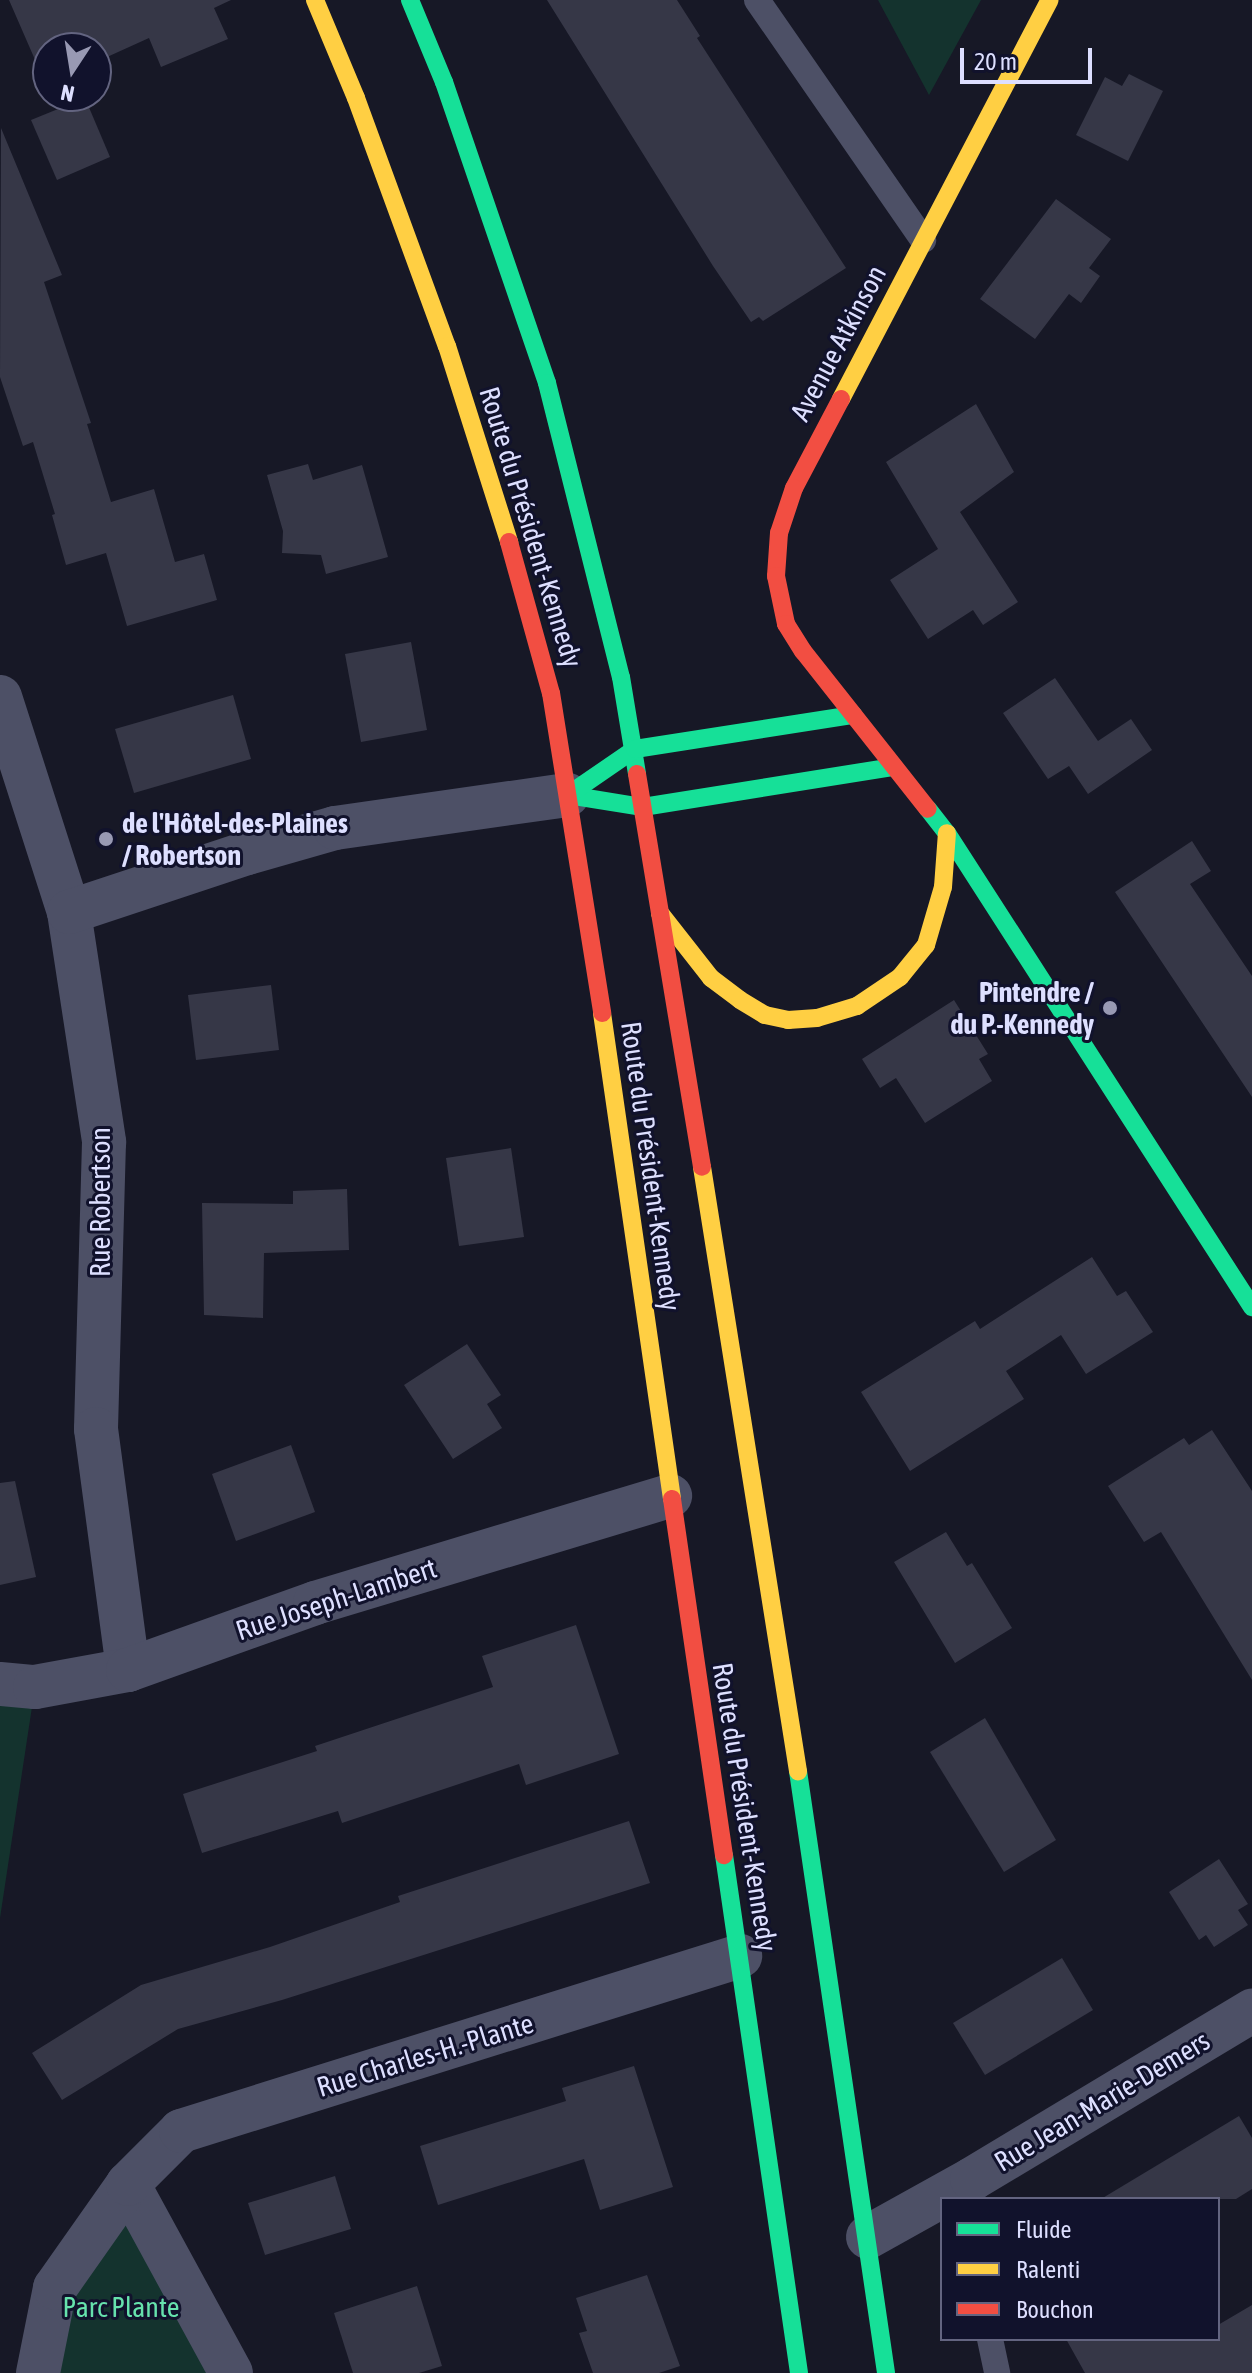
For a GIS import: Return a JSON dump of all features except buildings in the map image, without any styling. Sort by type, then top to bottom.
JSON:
[{"type":"main road","name":"Route du Président-Kennedy","points":[[315,0],[356,98],[447,346],[498,505],[551,693],[740,1956],[799,2373]]},
{"type":"main road","name":"Route du Président-Kennedy","points":[[410,0],[444,82],[547,383],[621,677],[766,1555],[886,2373]]},
{"type":"main road","name":"Avenue Atkinson","points":[[894,767],[786,624],[776,576],[779,533],[794,488],[1050,0]]},
{"type":"main road","points":[[568,795],[635,749],[853,715]]},
{"type":"main road","points":[[568,795],[643,807],[894,767],[947,833],[1252,1307]]},
{"type":"main road","points":[[659,912],[711,978],[740,1000],[765,1015],[788,1020],[817,1018],[857,1006],[900,977],[926,945],[943,887],[947,833]]},
{"type":"street","name":"Rue Robertson","points":[[0,697],[69,912],[104,1142],[96,1429],[128,1670]]},
{"type":"street","points":[[69,912],[335,828],[568,795]]},
{"type":"street","name":"Rue Joseph-Lambert","points":[[0,1684],[35,1687],[128,1670],[315,1603],[670,1496]]},
{"type":"street","name":"Rue Charles-H.-Plante","points":[[38,2373],[55,2288],[128,2184],[181,2131],[740,1956]]},
{"type":"street","name":"Rue Jean-Marie-Demers","points":[[951,2195],[1252,2011]]},
{"type":"street","points":[[128,2184],[231,2373]]},
{"type":"street","name":"Rue Jean-Marie-Demers","points":[[868,2237],[940,2201]]},
{"type":"lane","points":[[757,0],[923,240]]},
{"type":"lane","points":[[990,2341],[997,2373]]},
{"type":"green space","points":[[878,0],[981,0],[929,95]]},
{"type":"green space","points":[[0,1681],[35,1687],[0,1918]]},
{"type":"green space","name":"Parc Plante","points":[[128,2184],[231,2373],[38,2373]]},
{"type":"traffic: fast","points":[[410,0],[444,82],[547,383],[621,677],[637,774]]},
{"type":"traffic: fast","points":[[568,795],[635,749],[853,715]]},
{"type":"traffic: fast","points":[[568,795],[643,807],[894,767]]},
{"type":"traffic: fast","points":[[928,809],[947,833],[1252,1307]]},
{"type":"traffic: fast","points":[[798,1771],[886,2373]]},
{"type":"traffic: fast","points":[[724,1855],[799,2373]]},
{"type":"traffic: slow","points":[[315,0],[356,98],[447,346],[509,542]]},
{"type":"traffic: slow","points":[[841,399],[1050,0]]},
{"type":"traffic: slow","points":[[660,913],[711,978],[740,1000],[765,1015],[788,1020],[817,1018],[857,1006],[900,977],[926,945],[943,887],[947,833]]},
{"type":"traffic: slow","points":[[602,1013],[672,1499]]},
{"type":"traffic: slow","points":[[702,1167],[798,1771]]},
{"type":"traffic: jam","points":[[841,399],[794,488],[779,533],[776,576],[786,624],[803,651],[928,809]]},
{"type":"traffic: jam","points":[[509,542],[551,693],[602,1013]]},
{"type":"traffic: jam","points":[[637,774],[702,1167]]},
{"type":"traffic: jam","points":[[672,1499],[724,1855]]},
{"type":"place","name":"de l'Hôtel-des-Plaines / Robertson","points":[[106,839]]},
{"type":"place","name":"Pintendre / du P.-Kennedy","points":[[1110,1008]]}]
